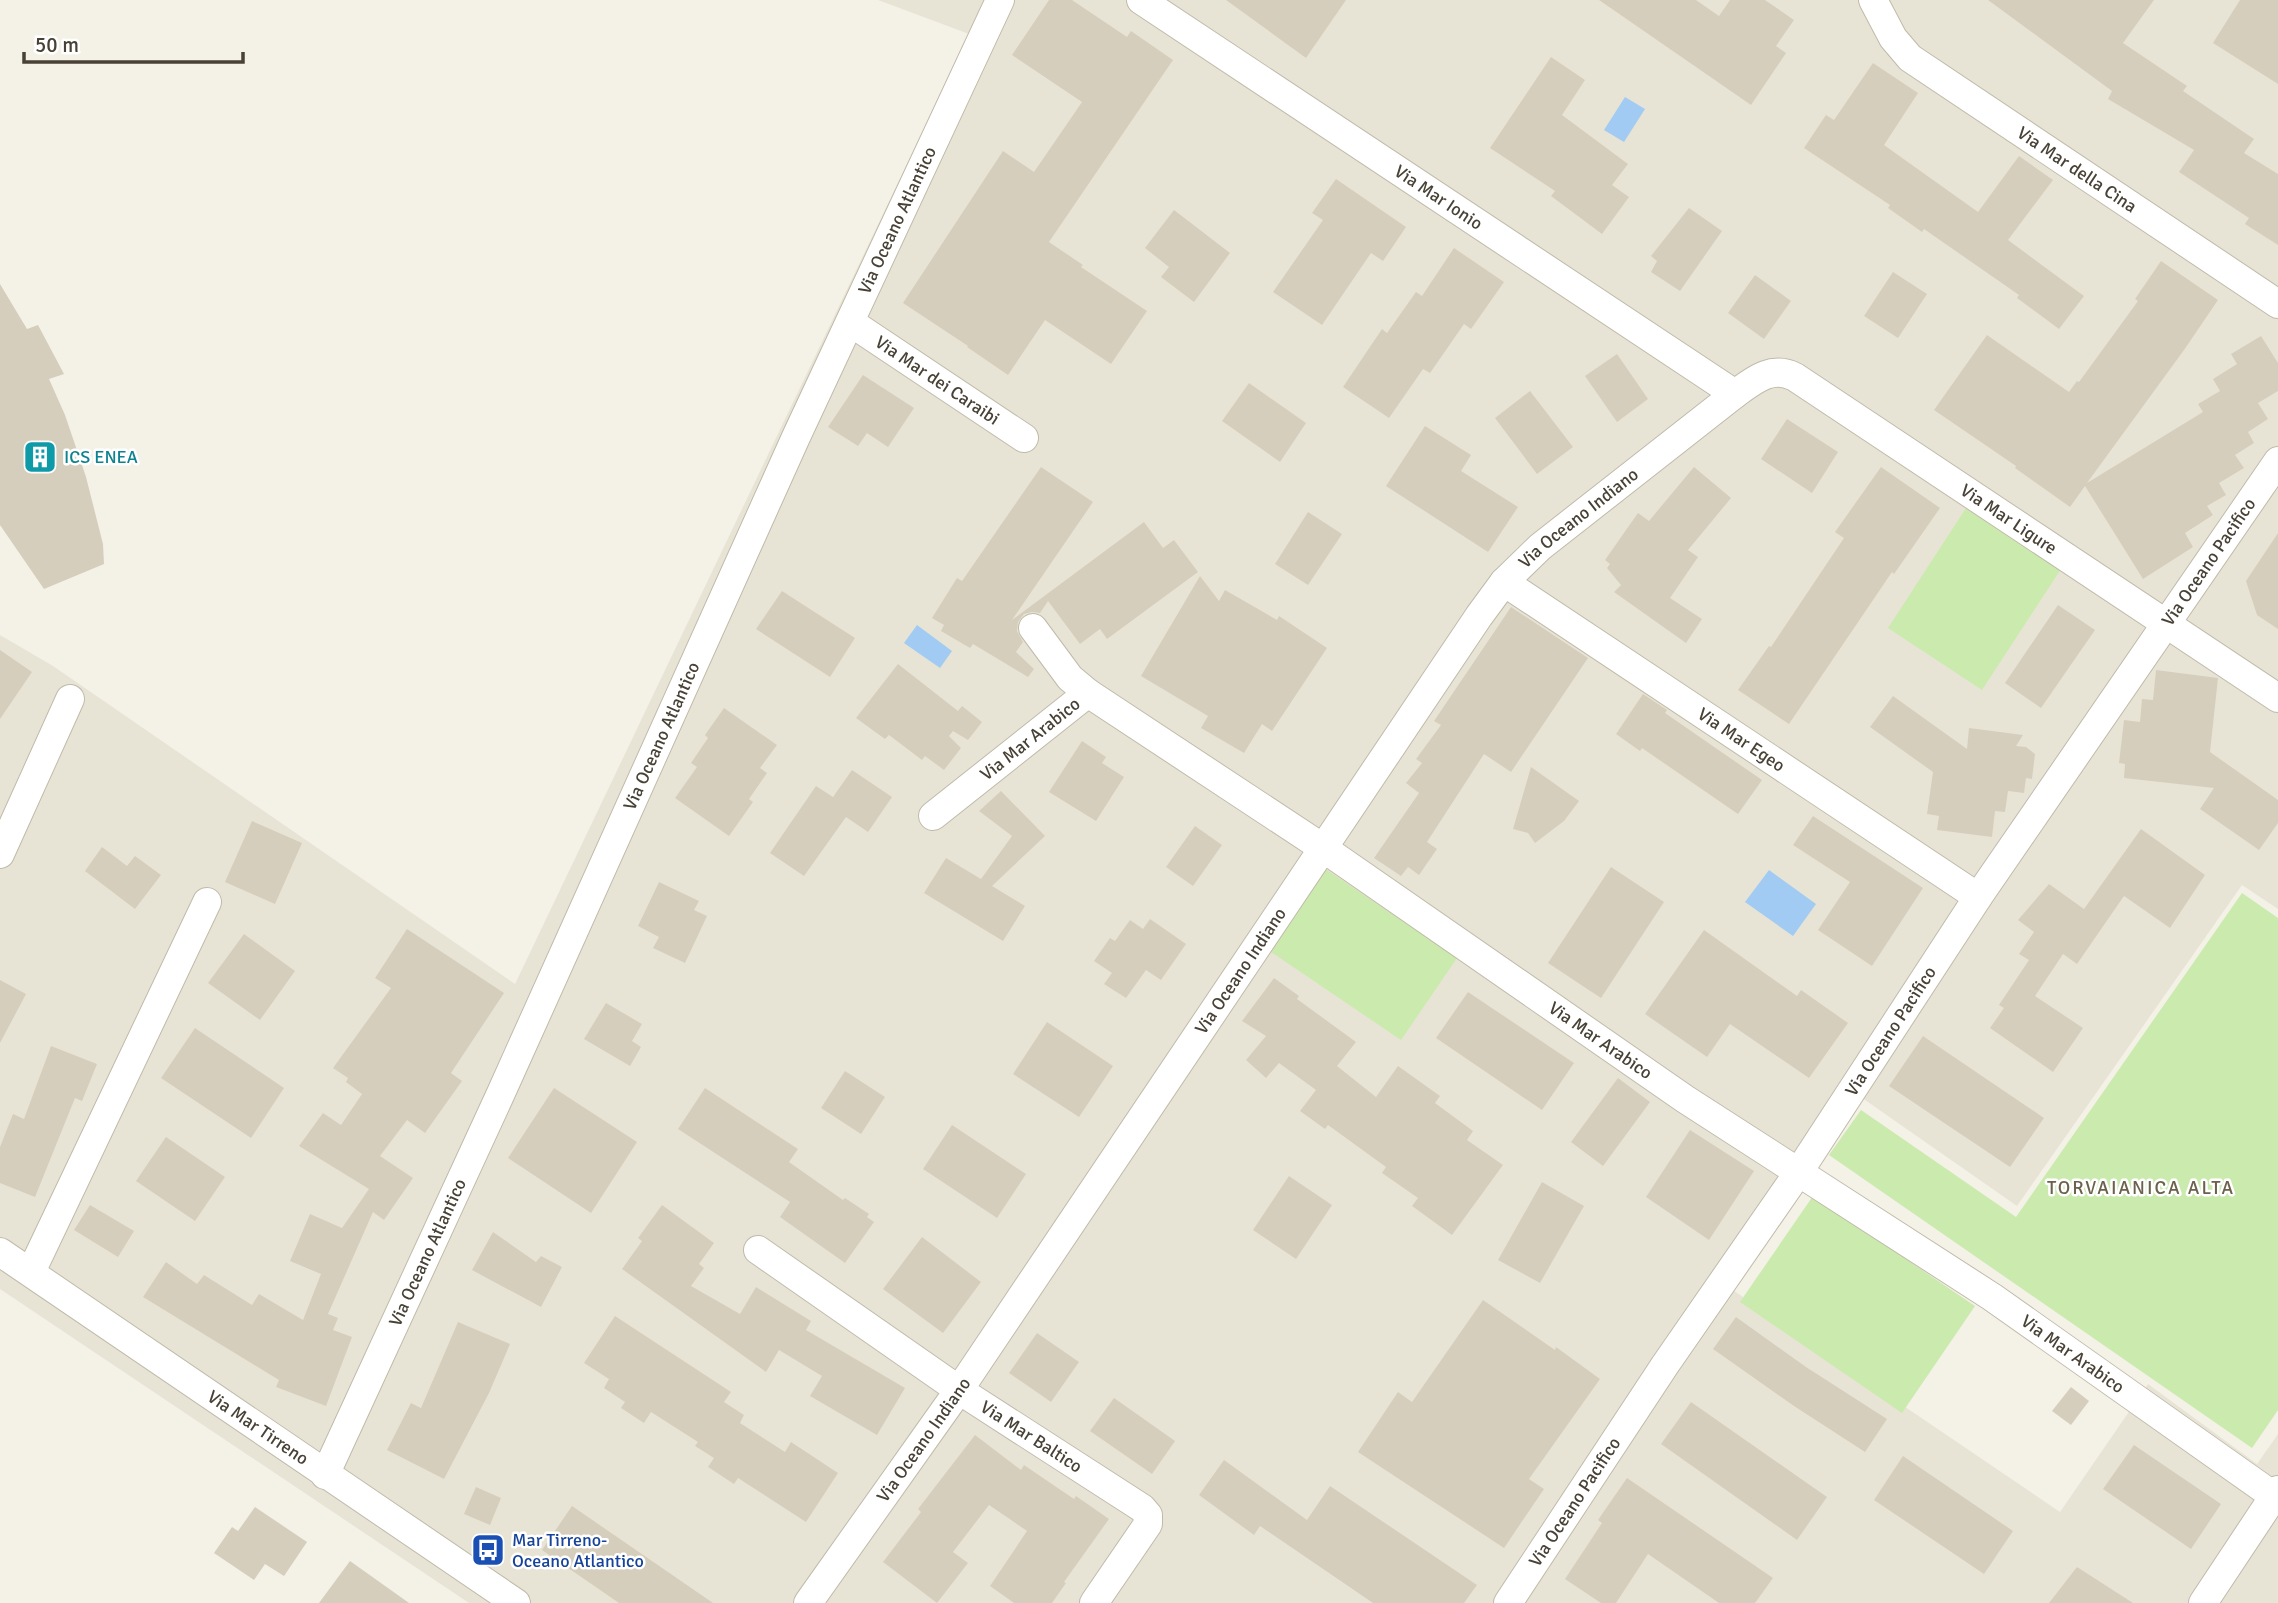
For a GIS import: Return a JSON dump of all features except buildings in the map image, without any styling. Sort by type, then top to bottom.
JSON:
[{"type":"street","name":"Via Oceano Atlantico","points":[[326,1475],[796,437],[1000,0]]},
{"type":"street","name":"Via Mar Ionio","points":[[1140,0],[1735,394]]},
{"type":"street","name":"Via Mar della Cina","points":[[1873,0],[1885,26],[1901,50],[1910,58],[2278,304]]},
{"type":"street","name":"Via Mar dei Caraibi","points":[[850,322],[1024,438]]},
{"type":"street","name":"Via Mar Ligure","points":[[1735,394],[1769,373],[1786,373],[2278,698]]},
{"type":"street","name":"Via Oceano Indiano","points":[[808,1603],[959,1390],[1504,582],[1540,547],[1735,394]]},
{"type":"street","name":"Via Oceano Pacifico","points":[[1508,1603],[1665,1365],[1798,1173],[1978,897],[2278,461]]},
{"type":"street","name":"Via Mar Egeo","points":[[1504,582],[1978,897]]},
{"type":"street","points":[[1033,628],[1070,678],[1088,693]]},
{"type":"street","name":"Via Mar Arabico","points":[[933,816],[1088,693],[1323,848],[1685,1099],[1992,1297],[2277,1495]]},
{"type":"street","points":[[0,854],[70,699]]},
{"type":"street","points":[[31,1272],[207,902]]},
{"type":"street","name":"Via Mar Baltico","points":[[758,1250],[959,1390],[1142,1508],[1148,1516],[1148,1524],[1143,1534],[1094,1603]]},
{"type":"street","name":"Via Mar Tirreno","points":[[0,1252],[516,1603]]},
{"type":"street","points":[[2203,1603],[2277,1495]]},
{"type":"shaded area","points":[[878,0],[2278,0],[2278,909],[2242,885],[2017,1206],[1855,1093],[1718,1280],[2060,1512],[2148,1384],[2257,1464],[2278,1434],[2278,1603],[469,1603],[0,1289],[0,635],[53,666],[515,984],[969,34]]},
{"type":"green space","points":[[1966,508],[2061,569],[1982,690],[1888,628]]},
{"type":"green space","points":[[1324,868],[1457,958],[1401,1040],[1268,950]]},
{"type":"green space","points":[[2242,893],[2278,918],[2278,1410],[2252,1448],[1829,1155],[1861,1110],[2016,1217]]},
{"type":"green space","points":[[1813,1196],[1975,1306],[1902,1413],[1740,1302]]},
{"type":"water","points":[[1625,97],[1645,109],[1624,142],[1604,130]]},
{"type":"water","points":[[917,625],[952,651],[940,668],[904,643]]},
{"type":"water","points":[[1769,870],[1816,904],[1793,936],[1745,902]]},
{"type":"place","name":"ICS ENEA","points":[[40,457]]},
{"type":"place","name":"Mar Tirreno- Oceano Atlantico","points":[[488,1550]]},
{"type":"district","name":"TORVAIANICA ALTA","points":[[2141,1188]]}]
